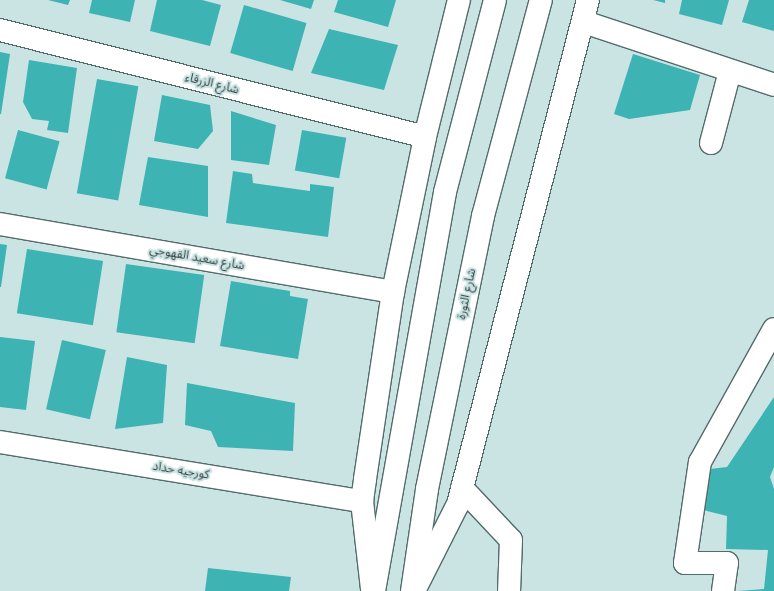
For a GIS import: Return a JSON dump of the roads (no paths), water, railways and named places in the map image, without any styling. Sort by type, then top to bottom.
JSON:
[{"type":"main road","points":[[373,591],[362,500],[393,292],[425,137],[459,0]]},
{"type":"main road","points":[[373,591],[445,192],[495,0]]},
{"type":"main road","name":"شارع الثورة","points":[[413,591],[427,489],[483,216],[540,0]]},
{"type":"main road","points":[[413,591],[458,504],[584,22],[588,0]]},
{"type":"main road","points":[[584,22],[774,85]]},
{"type":"main road","name":"شارع الزرقاء","points":[[0,30],[425,137]]},
{"type":"main road","points":[[711,143],[730,71]]},
{"type":"main road","name":"شارع سعيد القهوجي","points":[[0,224],[393,292]]},
{"type":"main road","points":[[723,591],[727,563],[685,563],[700,462],[774,329]]},
{"type":"main road","name":"كورجيه حداد","points":[[0,442],[362,500]]},
{"type":"main road","points":[[462,488],[511,540],[509,591]]}]
